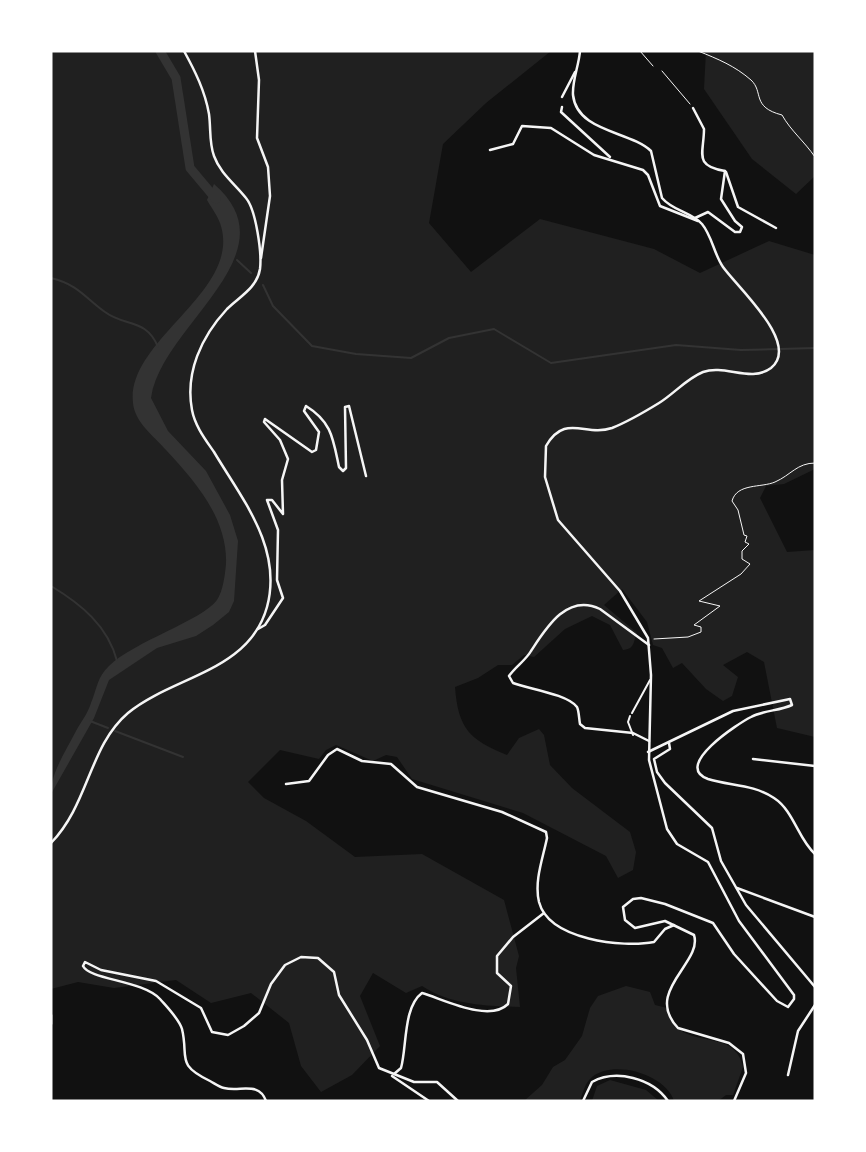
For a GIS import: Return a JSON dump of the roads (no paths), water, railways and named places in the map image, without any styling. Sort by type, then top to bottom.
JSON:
[{"type":"street","points":[[184,51],[199,79],[209,114],[214,159],[253,208],[260,271]]},
{"type":"street","points":[[255,51],[259,80],[257,138],[268,167],[270,196],[260,271],[247,292],[213,326],[192,366],[190,391],[195,423],[255,518],[265,545],[270,590],[258,629]]},
{"type":"street","points":[[580,51],[573,99],[581,111],[595,125],[637,141],[651,151],[662,198],[678,211],[696,219],[722,265],[768,324],[780,344],[778,359],[768,370],[758,374],[712,370],[702,373],[660,402],[612,428],[598,430],[573,427],[560,430],[545,446],[545,478],[558,520],[620,591],[642,624],[649,643],[651,679],[648,752],[660,812],[671,838],[682,848],[708,862],[739,921],[794,995],[792,1005],[788,1007],[777,1001],[729,948],[719,929],[705,918],[641,898],[627,902],[623,907],[625,920],[635,928],[661,920],[694,935],[696,942],[668,995],[666,1007],[678,1028],[729,1043],[743,1054],[746,1073],[734,1101]]},
{"type":"street","points":[[562,97],[578,69]]},
{"type":"street","points":[[562,107],[561,112],[573,126],[612,159]]},
{"type":"street","points":[[692,107],[704,130],[700,147],[706,165],[714,170],[725,171]]},
{"type":"street","points":[[490,150],[513,144],[523,120]]},
{"type":"street","points":[[522,126],[551,128],[594,155],[647,173],[660,206],[696,219]]},
{"type":"street","points":[[696,219],[708,212],[735,232],[740,232],[742,227],[734,221],[721,199],[725,171]]},
{"type":"street","points":[[725,171],[738,207],[776,228]]},
{"type":"street","points":[[51,843],[71,819],[104,743],[123,717],[157,692],[220,664],[240,650],[258,629],[265,625],[283,598],[277,579],[278,530],[267,500],[272,500],[284,514],[282,480],[288,459],[280,440],[264,422],[265,419],[312,452],[316,450],[319,432],[304,411],[306,407],[310,409],[327,422],[339,467],[343,471],[346,468],[348,440],[345,407],[349,406],[366,476]]},
{"type":"street","points":[[649,643],[600,609],[591,605],[577,607],[556,615],[537,639],[531,652],[509,676],[513,683],[548,692],[573,704],[578,709],[580,724],[585,728],[633,734],[649,741]]},
{"type":"street","points":[[633,734],[628,722],[651,679]]},
{"type":"street","points":[[648,752],[733,711],[790,699],[792,705],[753,716],[735,727],[701,755],[698,766],[702,775],[708,779],[742,785],[774,798],[815,854]]},
{"type":"street","points":[[669,743],[670,749],[654,759],[657,772],[678,798],[712,828],[721,860],[758,921],[815,988]]},
{"type":"street","points":[[286,784],[309,781],[328,755],[337,749],[362,761],[391,764],[417,787],[502,812],[543,830],[547,838],[538,890],[539,901],[562,928],[620,945],[654,942],[665,929],[676,925]]},
{"type":"street","points":[[753,760],[815,766]]},
{"type":"street","points":[[737,888],[815,917]]},
{"type":"street","points":[[373,1056],[390,1073],[398,1073],[404,1058],[413,1006],[422,993],[455,1006],[503,1010],[508,1004],[511,986],[497,973],[497,956],[513,937],[546,912]]},
{"type":"street","points":[[267,1101],[252,1088],[223,1088],[198,1075],[188,1067],[183,1055],[181,1025],[159,998],[135,984],[88,972],[83,966],[85,962],[101,970],[156,981],[201,1008],[212,1032],[228,1035],[256,1017],[271,984],[285,965],[301,957],[318,958],[334,972],[339,995],[379,1068],[429,1101]]},
{"type":"street","points":[[788,1075],[798,1031],[815,1005]]},
{"type":"street","points":[[51,1015],[51,1024]]},
{"type":"street","points":[[583,1101],[592,1082],[616,1074],[653,1087],[662,1092],[668,1101]]},
{"type":"street","points":[[392,1076],[414,1082],[437,1082],[458,1101]]},
{"type":"waterway","points":[[160,51],[176,78],[190,168],[216,199]]},
{"type":"waterway","points":[[237,260],[251,273]]},
{"type":"waterway","points":[[51,278],[75,288],[113,317],[141,327],[158,347]]},
{"type":"waterway","points":[[263,285],[273,306],[312,346],[356,354],[411,358],[449,338],[494,329],[551,363],[676,345],[741,350],[815,348]]},
{"type":"waterway","points":[[51,586],[73,600],[92,617],[107,637],[117,661]]},
{"type":"waterway","points":[[90,721],[108,728]]},
{"type":"waterway","points":[[115,731],[183,757]]}]
